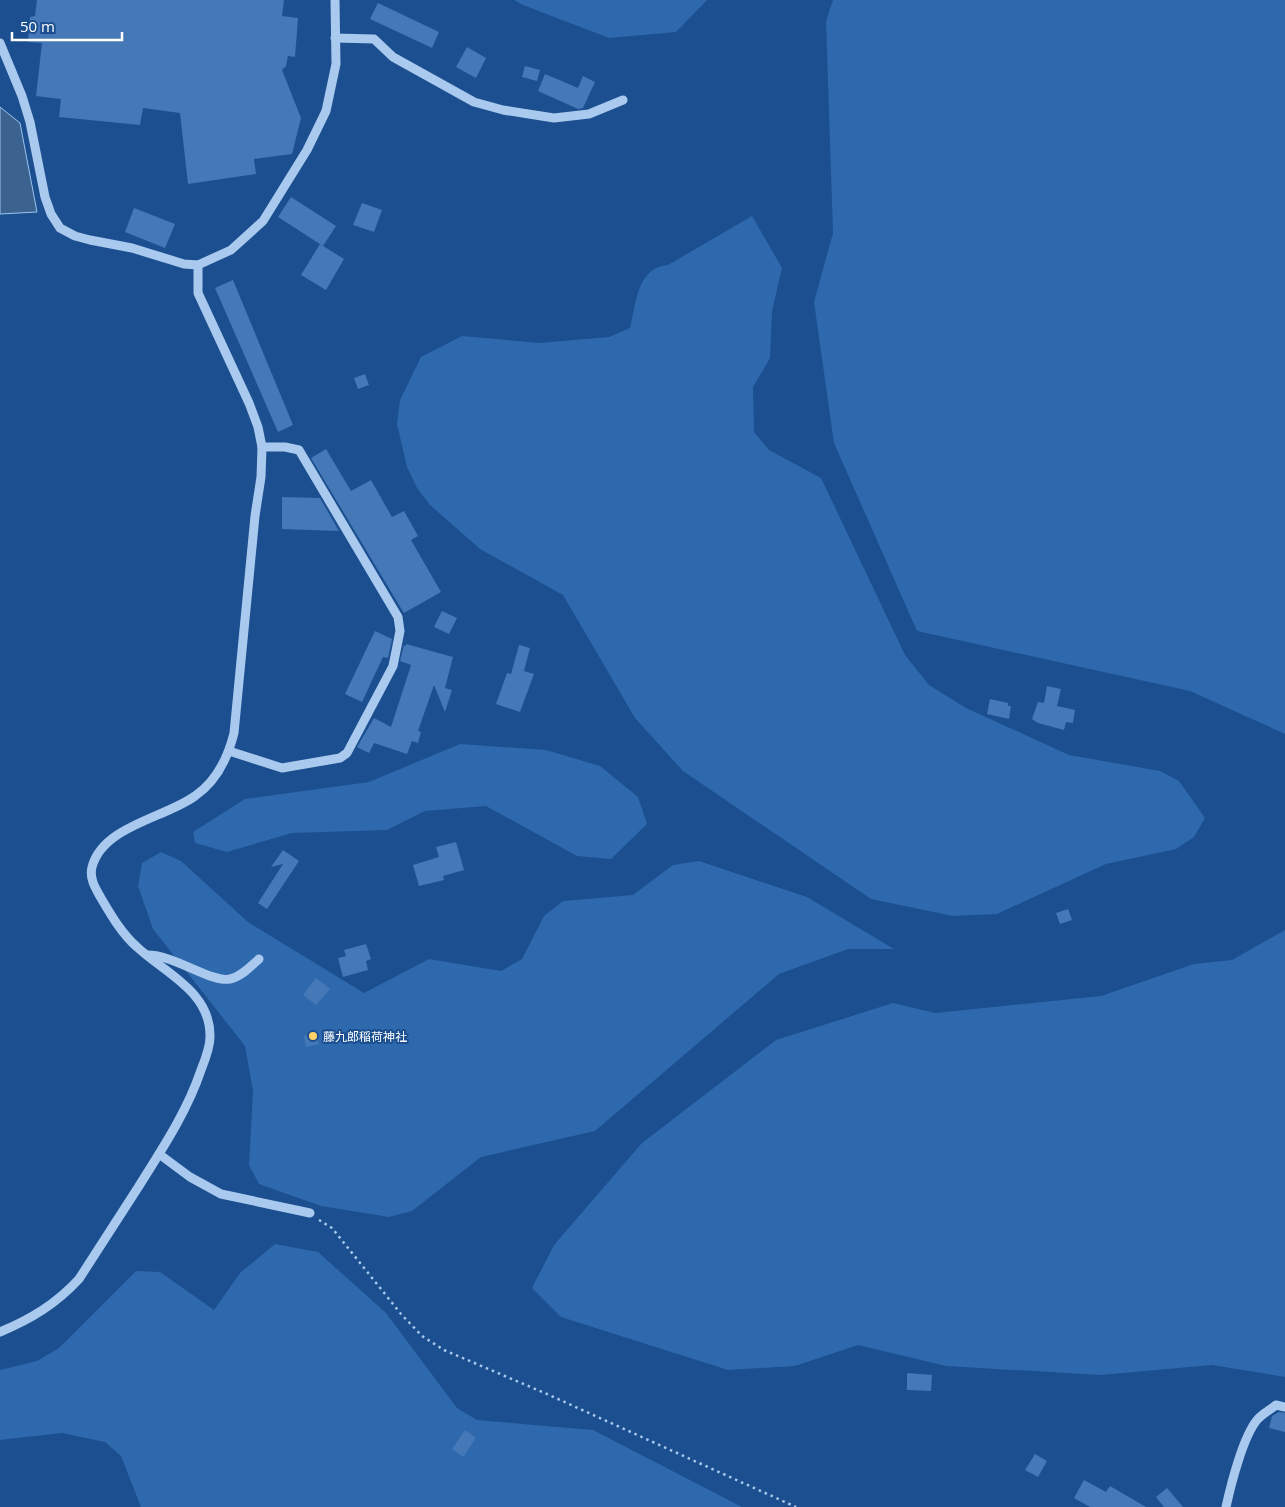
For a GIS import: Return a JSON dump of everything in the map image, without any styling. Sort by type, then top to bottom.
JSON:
[{"type":"street","points":[[0,42],[22,96],[30,122],[45,197],[51,214],[60,228],[75,236],[132,248],[184,264],[198,265],[231,250],[263,221],[307,150],[326,111],[336,64],[335,0]]},
{"type":"street","points":[[335,38],[374,39],[393,57],[474,102],[503,110],[554,118],[589,114],[623,100]]},
{"type":"street","points":[[0,1332],[45,1310],[65,1294],[79,1279],[159,1154],[194,1092],[210,1040],[209,1021],[202,1004],[190,991],[136,947],[108,910],[92,883],[91,868],[97,855],[111,840],[128,829],[196,796],[224,764],[230,751],[234,733],[255,516],[261,477],[262,446],[258,427],[249,403],[198,293],[198,265]]},
{"type":"street","points":[[230,751],[282,768],[340,758],[348,753],[392,666],[400,631],[398,617],[299,450],[262,446]]},
{"type":"street","points":[[147,956],[172,959],[218,979],[230,979],[242,974],[260,959]]},
{"type":"street","points":[[159,1154],[190,1178],[221,1194],[310,1213]]},
{"type":"street","points":[[1226,1507],[1232,1480],[1248,1437],[1257,1420],[1276,1405],[1285,1407]]},
{"type":"path","points":[[310,1213],[332,1228],[422,1336],[444,1350],[796,1507]]},
{"type":"shaded area","points":[[514,0],[707,0],[676,32],[609,38]]},
{"type":"shaded area","points":[[833,0],[1285,0],[1285,734],[1190,691],[917,631],[834,443],[814,302],[833,233],[826,21]]},
{"type":"shaded area","points":[[0,107],[20,123],[37,212],[0,214]]},
{"type":"shaded area","points":[[752,216],[782,268],[772,311],[770,358],[753,387],[754,432],[769,450],[821,478],[905,655],[929,685],[966,708],[1069,755],[1160,771],[1179,781],[1205,818],[1194,837],[1176,849],[1106,864],[997,914],[953,916],[871,899],[683,771],[635,718],[563,595],[480,549],[430,505],[417,488],[407,467],[397,424],[400,400],[421,357],[462,336],[539,343],[609,337],[630,328],[636,298],[644,279],[650,272],[658,267],[668,265]]},
{"type":"shaded area","points":[[460,744],[546,750],[600,766],[638,797],[647,824],[611,859],[577,856],[486,806],[425,811],[387,830],[292,833],[227,852],[195,843],[193,832],[245,799],[369,782]]},
{"type":"shaded area","points":[[161,852],[181,861],[248,922],[364,993],[429,959],[501,971],[522,959],[544,916],[563,901],[633,895],[673,865],[699,861],[807,897],[894,949],[848,949],[779,974],[595,1131],[481,1157],[412,1211],[389,1217],[321,1206],[259,1184],[249,1165],[253,1091],[245,1046],[153,929],[138,886],[142,863]]},
{"type":"shaded area","points":[[1285,930],[1285,1377],[1212,1365],[1101,1375],[946,1366],[858,1345],[795,1366],[728,1370],[561,1317],[532,1288],[554,1245],[642,1143],[776,1040],[893,1003],[935,1013],[1101,996],[1194,964],[1232,960]]},
{"type":"shaded area","points":[[275,1244],[318,1252],[386,1313],[457,1408],[477,1420],[593,1430],[742,1507],[141,1507],[121,1456],[105,1442],[62,1433],[0,1440],[0,1370],[37,1361],[59,1348],[136,1271],[160,1272],[214,1310],[240,1273]]},
{"type":"building","points":[[37,0],[284,0],[282,16],[298,18],[295,57],[288,56],[286,66],[282,70],[301,118],[292,154],[254,159],[256,174],[188,184],[180,113],[143,108],[140,125],[59,117],[61,99],[36,96],[42,43],[28,42],[30,17],[35,16]]},
{"type":"building","points":[[378,3],[439,32],[432,48],[370,19]]},
{"type":"building","points":[[467,47],[486,58],[476,78],[456,67]]},
{"type":"building","points":[[525,66],[540,70],[537,81],[522,77]]},
{"type":"building","points":[[545,74],[578,88],[583,76],[595,82],[583,108],[578,109],[538,91]]},
{"type":"building","points":[[291,197],[336,226],[323,246],[278,217]]},
{"type":"building","points":[[362,203],[382,210],[374,232],[353,225]]},
{"type":"building","points":[[134,208],[175,224],[165,248],[125,232]]},
{"type":"building","points":[[320,244],[344,259],[326,290],[301,275]]},
{"type":"building","points":[[233,280],[293,425],[278,432],[215,288]]},
{"type":"building","points":[[365,374],[369,385],[358,389],[354,378]]},
{"type":"building","points":[[326,449],[351,491],[371,480],[392,517],[404,511],[418,536],[411,540],[441,592],[404,613],[311,458]]},
{"type":"building","points":[[282,497],[320,498],[339,531],[282,529]]},
{"type":"building","points":[[442,611],[457,618],[449,634],[434,627]]},
{"type":"building","points":[[375,631],[392,639],[388,658],[383,657],[362,702],[345,694]]},
{"type":"building","points":[[406,644],[453,657],[445,688],[452,690],[445,712],[434,685],[418,731],[421,732],[418,743],[412,741],[407,754],[374,743],[369,753],[357,747],[374,718],[391,727],[411,665],[400,661],[404,645],[406,646]]},
{"type":"building","points":[[519,645],[530,648],[524,671],[534,674],[520,712],[496,704],[507,673],[511,674]]},
{"type":"building","points":[[1047,686],[1061,689],[1057,706],[1075,710],[1073,723],[1066,722],[1064,730],[1038,723],[1032,719],[1038,702],[1044,703]]},
{"type":"building","points":[[990,699],[1008,703],[1008,706],[1011,706],[1009,719],[987,714]]},
{"type":"building","points":[[456,842],[464,870],[443,876],[444,880],[419,886],[413,865],[439,857],[436,847]]},
{"type":"building","points":[[283,850],[299,861],[267,909],[258,903],[283,864],[271,867]]},
{"type":"building","points":[[1068,909],[1072,920],[1060,924],[1056,913]]},
{"type":"building","points":[[366,944],[371,959],[366,961],[368,970],[343,977],[338,958],[346,956],[344,950]]},
{"type":"building","points":[[316,978],[330,989],[316,1005],[303,995]]},
{"type":"building","points":[[315,1032],[319,1044],[306,1047],[304,1036]]},
{"type":"building","points":[[907,1373],[932,1375],[931,1391],[907,1390]]},
{"type":"building","points":[[1279,1412],[1285,1413],[1285,1432],[1269,1428],[1272,1416]]},
{"type":"building","points":[[465,1430],[476,1438],[463,1457],[452,1449]]},
{"type":"building","points":[[1035,1454],[1047,1461],[1038,1477],[1025,1470]]},
{"type":"building","points":[[1084,1480],[1106,1492],[1110,1486],[1146,1507],[1090,1507],[1074,1498]]},
{"type":"building","points":[[1167,1488],[1183,1507],[1164,1507],[1156,1497]]},
{"type":"place","name":"藤九郎稲荷神社","points":[[313,1036]]}]
